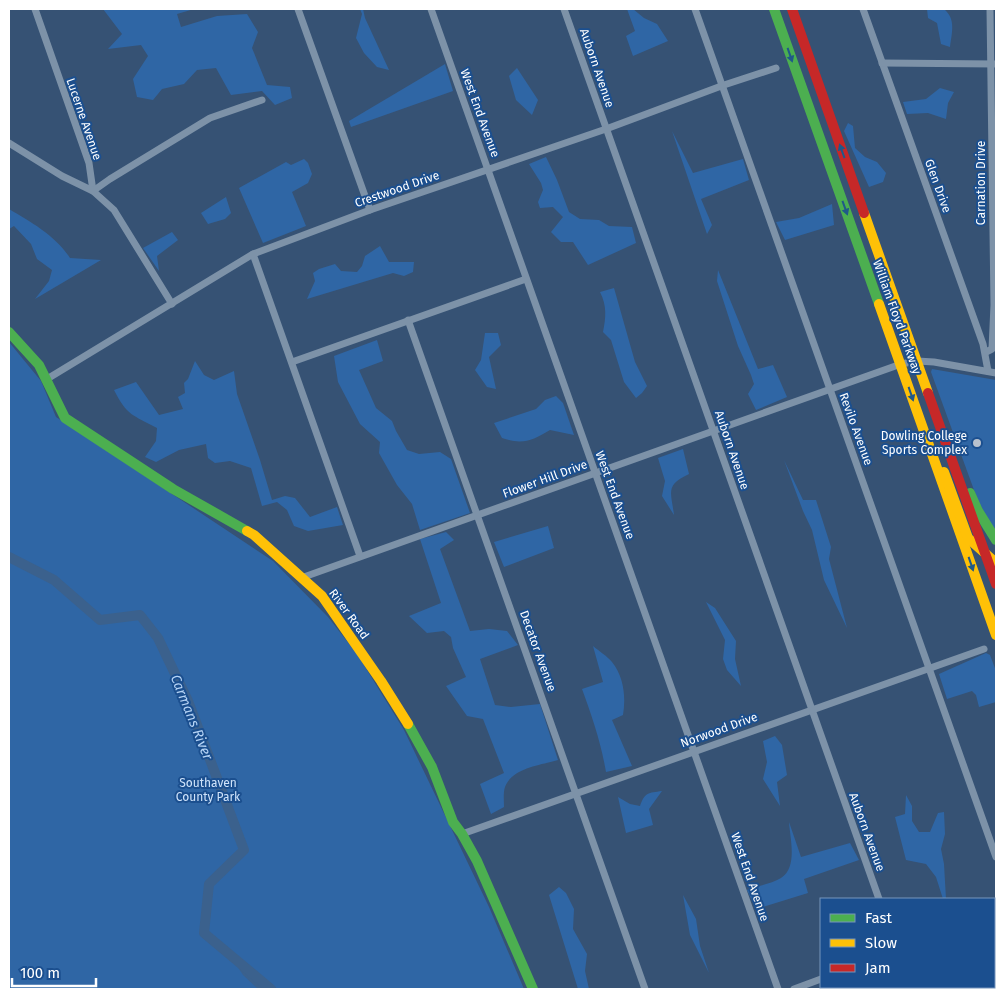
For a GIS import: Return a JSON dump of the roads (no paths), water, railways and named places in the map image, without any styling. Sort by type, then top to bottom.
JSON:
[{"type":"main road","name":"William Floyd Parkway","points":[[774,9],[909,363],[946,445],[996,584]]},
{"type":"main road","name":"William Floyd Parkway","points":[[792,9],[909,363],[931,450],[996,635]]},
{"type":"main road","name":"River Road","points":[[9,332],[33,358],[46,379],[65,418],[173,489],[254,535],[322,596],[382,681],[424,752],[432,767],[453,822],[476,860],[533,989]]},
{"type":"main road","points":[[946,445],[951,448],[958,459],[978,511],[996,540]]},
{"type":"main road","points":[[931,450],[942,468],[968,538],[996,562]]},
{"type":"street","name":"Lucerne Avenue","points":[[35,9],[89,163],[93,191]]},
{"type":"street","points":[[298,9],[370,210]]},
{"type":"street","name":"West End Avenue","points":[[431,9],[778,989]]},
{"type":"street","name":"Auborn Avenue","points":[[564,9],[879,898]]},
{"type":"street","name":"Revilo Avenue","points":[[695,9],[724,85],[996,857]]},
{"type":"street","name":"Glen Drive","points":[[863,9],[986,352],[988,371]]},
{"type":"street","name":"Carnation Drive","points":[[986,352],[992,349],[993,337],[994,64],[990,9]]},
{"type":"street","points":[[882,63],[994,64]]},
{"type":"street","name":"Crestwood Drive","points":[[46,379],[253,254],[370,210],[606,130],[724,85],[776,68]]},
{"type":"street","points":[[93,191],[210,118],[262,100]]},
{"type":"street","points":[[9,142],[62,176],[93,191],[114,210],[172,304]]},
{"type":"street","points":[[253,254],[360,556]]},
{"type":"street","points":[[292,362],[526,279]]},
{"type":"street","name":"Decator Avenue","points":[[408,320],[645,989]]},
{"type":"street","points":[[909,363],[934,362],[996,373]]},
{"type":"street","name":"Flower Hill Drive","points":[[301,578],[830,389],[909,363]]},
{"type":"street","name":"Norwood Drive","points":[[462,834],[984,649]]},
{"type":"street","points":[[794,989],[820,980]]},
{"type":"waterway","name":"Carmans River","points":[[9,557],[54,580],[100,620],[140,615],[158,638],[188,701],[244,850],[209,884],[204,933],[271,989]]},
{"type":"place","name":"Dowling College Sports Complex","points":[[977,443]]},
{"type":"park label","name":"Southaven County Park","points":[[208,790]]}]
